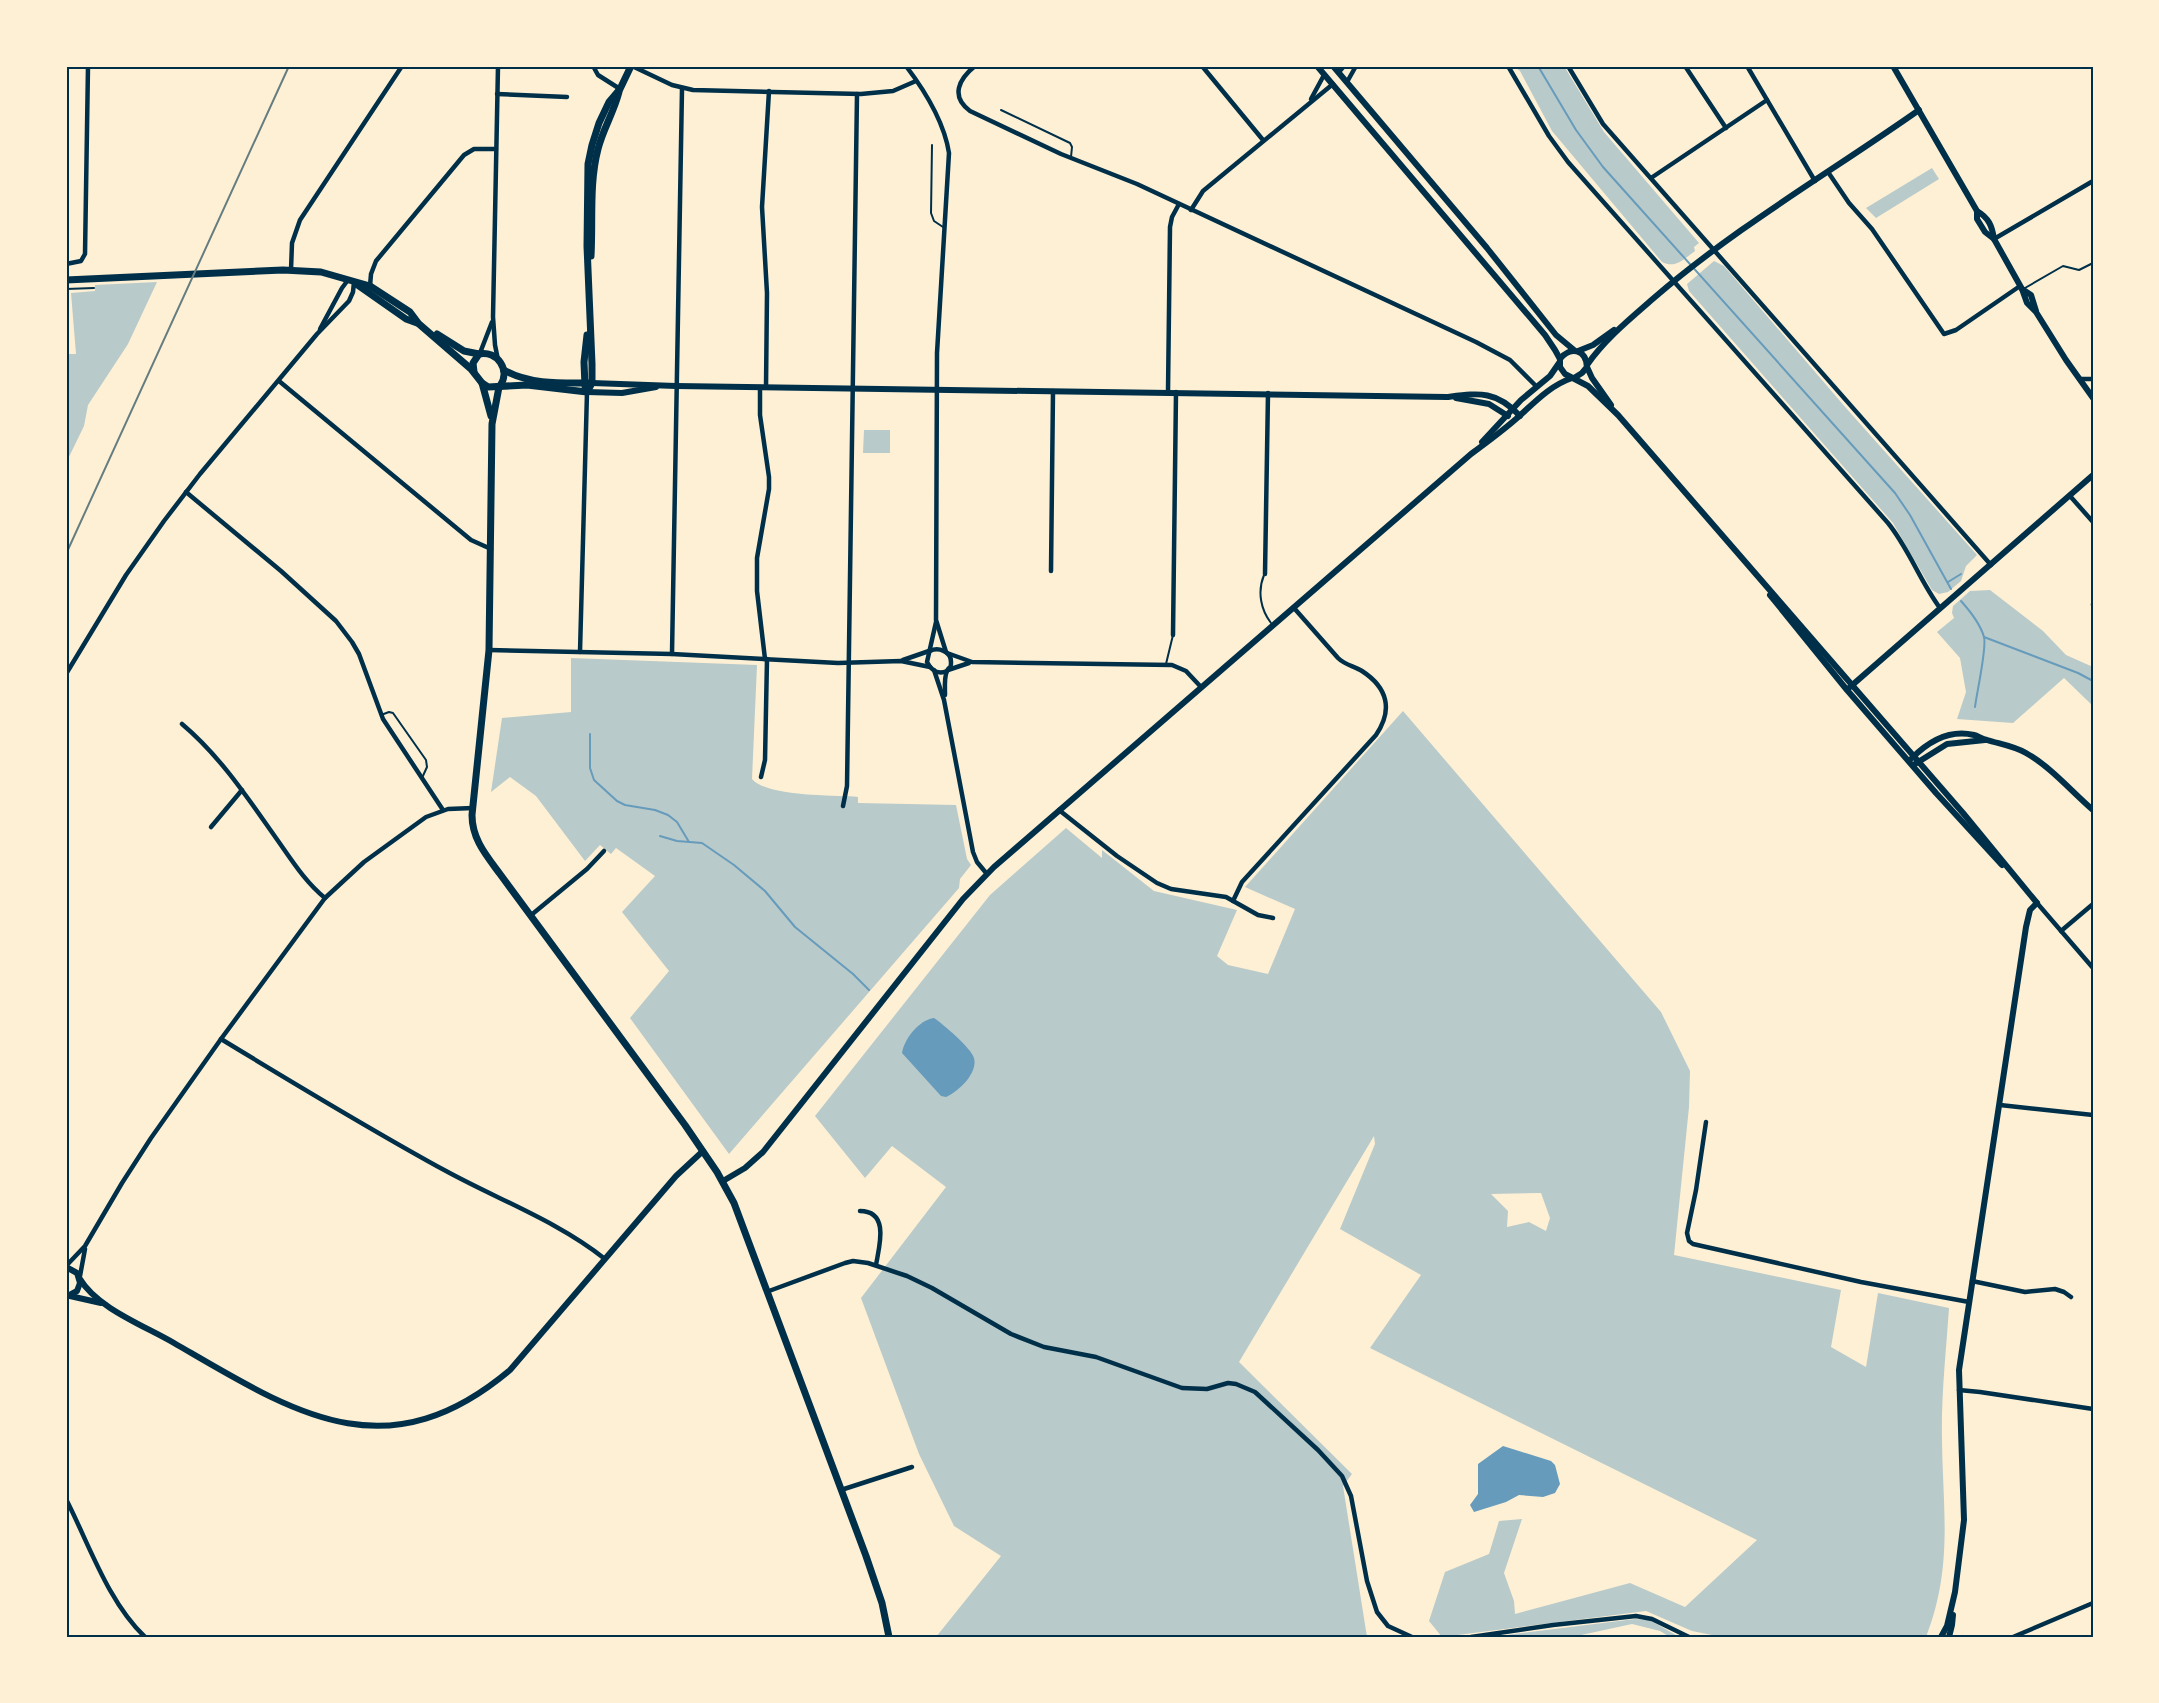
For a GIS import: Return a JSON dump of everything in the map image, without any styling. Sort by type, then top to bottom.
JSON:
[{"type":"main road","points":[[587,392],[592,382],[589,287],[596,158],[601,138],[616,105],[620,89],[632,66]]},
{"type":"main road","points":[[66,280],[221,272],[291,270],[321,272],[370,286],[410,312],[419,324],[488,387],[527,385],[587,392]]},
{"type":"main road","points":[[351,281],[406,319],[419,324],[464,351],[479,354],[490,353],[504,370],[504,380],[500,387],[492,424],[489,650],[473,828],[477,840],[530,916],[723,1181],[742,1220],[769,1291],[880,1596],[889,1637]]},
{"type":"main road","points":[[587,392],[584,383],[589,319]]},
{"type":"main road","points":[[474,372],[473,365],[479,354]]},
{"type":"main road","points":[[504,370],[516,376],[535,380],[592,382]]},
{"type":"main road","points":[[482,383],[492,424]]},
{"type":"street","points":[[66,264],[81,261],[85,254],[88,66]]},
{"type":"street","points":[[291,270],[292,243],[300,220],[402,66]]},
{"type":"street","points":[[498,66],[494,317],[498,360]]},
{"type":"street","points":[[593,66],[598,75],[620,89]]},
{"type":"street","points":[[632,66],[682,89],[856,94],[893,91],[916,81]]},
{"type":"street","points":[[906,66],[929,101],[944,130],[949,153],[943,227],[936,389],[936,620],[926,658],[944,700],[973,852],[976,862],[987,874]]},
{"type":"street","points":[[975,66],[961,80],[958,91],[962,104],[970,111],[1137,184],[1505,356],[1537,387]]},
{"type":"street","points":[[1202,66],[1263,140]]},
{"type":"street","points":[[1317,66],[1545,335],[1565,374],[1592,390],[1618,415],[1748,566],[1789,621],[1850,687],[2093,968]]},
{"type":"street","points":[[1333,66],[1487,248],[1556,335],[1586,358],[1592,378],[1618,415]]},
{"type":"street","points":[[1191,210],[1203,191],[1333,84],[1344,66]]},
{"type":"street","points":[[1347,82],[1356,66]]},
{"type":"street","points":[[1508,66],[1563,156],[1892,528],[1940,608]]},
{"type":"street","points":[[1568,66],[1599,118],[1990,565]]},
{"type":"street","points":[[1685,66],[1726,128]]},
{"type":"street","points":[[1747,66],[1815,181]]},
{"type":"street","points":[[1893,66],[1977,211],[1977,219],[1981,226],[1994,239],[2021,287],[2026,301],[2036,312],[2093,397]]},
{"type":"street","points":[[1309,102],[1324,75]]},
{"type":"street","points":[[672,654],[682,89]]},
{"type":"street","points":[[761,777],[765,760],[766,659],[757,591],[757,558],[769,483],[760,415],[767,293],[762,207],[769,91]]},
{"type":"street","points":[[497,94],[567,97]]},
{"type":"street","points":[[843,806],[847,786],[856,94]]},
{"type":"street","points":[[1651,178],[1767,100]]},
{"type":"street","points":[[723,1181],[745,1168],[763,1152],[963,899],[987,874],[1471,454],[1513,422],[1549,389],[1582,374],[1598,351],[1630,319],[1698,260],[1919,110]]},
{"type":"street","points":[[370,286],[371,274],[376,261],[464,155],[474,149],[496,148]]},
{"type":"street","points":[[1828,172],[1849,203],[1875,234],[1944,334],[1956,330],[2021,287]]},
{"type":"street","points":[[1994,239],[2093,181]]},
{"type":"street","points":[[1168,392],[1170,227],[1179,204]]},
{"type":"street","points":[[66,674],[126,575],[186,492],[317,334],[349,301],[353,292],[351,281],[342,288],[317,334]]},
{"type":"street","points":[[479,354],[494,317]]},
{"type":"street","points":[[1471,454],[1513,408],[1550,376],[1566,353],[1593,345],[1630,319]]},
{"type":"street","points":[[2079,379],[2093,379]]},
{"type":"street","points":[[279,381],[471,540],[491,549]]},
{"type":"street","points":[[592,382],[666,386],[1447,397],[1484,394],[1500,399],[1520,416]]},
{"type":"street","points":[[580,652],[587,392],[622,393],[666,386]]},
{"type":"street","points":[[1051,571],[1053,391]]},
{"type":"street","points":[[1173,635],[1176,392]]},
{"type":"street","points":[[1264,574],[1268,393]]},
{"type":"street","points":[[1447,397],[1489,404],[1507,415],[1513,422]]},
{"type":"street","points":[[1850,687],[2093,477]]},
{"type":"street","points":[[186,492],[281,571],[336,621],[359,654],[380,715],[443,810]]},
{"type":"street","points":[[2070,496],[2093,522]]},
{"type":"street","points":[[1233,901],[1242,882],[1376,735],[1383,724],[1387,710],[1386,700],[1376,684],[1360,670],[1338,658],[1294,608]]},
{"type":"street","points":[[936,620],[951,663],[947,670],[944,700]]},
{"type":"street","points":[[901,661],[937,649],[972,662],[1166,665],[1184,669],[1201,687]]},
{"type":"street","points":[[489,650],[672,654],[848,663],[901,661],[940,673],[972,662]]},
{"type":"street","points":[[182,724],[208,747],[242,790],[306,881],[325,898]]},
{"type":"street","points":[[1913,761],[1947,744],[1985,740],[2013,747],[2031,756],[2093,810]]},
{"type":"street","points":[[211,827],[242,790]]},
{"type":"street","points":[[104,1304],[74,1269],[66,1266],[85,1246],[132,1167],[221,1039],[325,898],[375,854],[426,817],[443,810],[473,808]]},
{"type":"street","points":[[1059,810],[1117,856],[1157,883],[1171,889],[1219,895],[1263,917],[1273,918]]},
{"type":"street","points":[[530,916],[587,869],[604,851]]},
{"type":"street","points":[[1951,1635],[1964,1520],[1959,1370],[2027,923],[2030,910],[2037,903]]},
{"type":"street","points":[[2061,931],[2093,904]]},
{"type":"street","points":[[221,1039],[416,1154],[474,1186],[555,1225],[605,1259]]},
{"type":"street","points":[[2000,1105],[2093,1115]]},
{"type":"street","points":[[1706,1122],[1687,1233],[1689,1241],[1693,1244],[1861,1282],[1969,1302]]},
{"type":"street","points":[[67,1297],[77,1296],[104,1304],[294,1408],[325,1419],[366,1425],[418,1420],[444,1412],[470,1400],[489,1387],[526,1353],[676,1176],[703,1151]]},
{"type":"street","points":[[860,1211],[869,1212],[880,1224],[881,1237],[876,1265]]},
{"type":"street","points":[[67,1297],[79,1288],[85,1246]]},
{"type":"street","points":[[769,1291],[853,1261],[876,1265],[922,1282],[1011,1334],[1044,1347],[1103,1359],[1182,1388],[1207,1389],[1228,1383],[1247,1387],[1266,1401],[1318,1450],[1346,1482],[1351,1496],[1367,1581],[1377,1612],[1388,1626],[1412,1637]]},
{"type":"street","points":[[1972,1281],[2025,1292],[2055,1289],[2070,1297]]},
{"type":"street","points":[[1958,1390],[2093,1409]]},
{"type":"street","points":[[841,1490],[912,1467]]},
{"type":"street","points":[[66,1499],[117,1602],[143,1635],[136,1637]]},
{"type":"street","points":[[2013,1637],[2026,1634],[2093,1603]]},
{"type":"street","points":[[1941,1637],[1953,1605]]},
{"type":"street","points":[[1471,1637],[1636,1616],[1652,1619],[1689,1637]]},
{"type":"lane","points":[[1001,110],[1070,143],[1071,157]]},
{"type":"lane","points":[[932,146],[931,213],[934,221],[943,227]]},
{"type":"lane","points":[[2021,287],[2063,266],[2079,270],[2093,263]]},
{"type":"lane","points":[[66,289],[94,288]]},
{"type":"lane","points":[[1264,574],[1261,585],[1262,610],[1273,625]]},
{"type":"lane","points":[[1166,665],[1173,635]]},
{"type":"lane","points":[[380,715],[389,711],[393,713],[426,760],[427,767],[422,778]]},
{"type":"shaded area","points":[[1513,66],[1564,66],[1604,132],[1699,243],[1694,247],[1695,251],[1675,264],[1662,262],[1552,131],[1520,71]]},
{"type":"shaded area","points":[[1932,168],[1939,179],[1876,218],[1866,208]]},
{"type":"shaded area","points":[[1714,261],[1724,266],[1977,555],[1966,566],[1961,581],[1948,592],[1939,594],[1932,590],[1893,523],[1689,291],[1687,284]]},
{"type":"shaded area","points":[[157,282],[128,344],[88,405],[84,426],[66,463],[66,354],[76,354],[71,293],[95,291],[95,285]]},
{"type":"shaded area","points":[[864,430],[890,430],[890,453],[863,453]]},
{"type":"shaded area","points":[[1990,590],[2043,631],[2066,655],[2093,667],[2093,706],[2064,678],[2013,723],[1957,719],[1966,692],[1960,658],[1937,632],[1954,618],[1953,606],[1970,591]]},
{"type":"shaded area","points":[[571,658],[757,665],[752,779],[760,785],[786,792],[858,797],[858,803],[956,805],[967,859],[971,865],[960,879],[959,888],[729,1154],[630,1018],[669,971],[622,912],[655,876],[616,848],[611,854],[600,845],[585,861],[536,796],[510,777],[491,792],[502,718],[571,712]]},
{"type":"shaded area","points":[[1403,711],[1661,1012],[1690,1071],[1689,1107],[1674,1255],[1841,1290],[1831,1347],[1866,1367],[1878,1293],[1949,1308],[1942,1408],[1945,1540],[1940,1587],[1926,1637],[1722,1637],[1692,1631],[1646,1611],[1442,1637],[1429,1621],[1445,1572],[1489,1554],[1499,1521],[1522,1519],[1504,1573],[1514,1601],[1515,1614],[1630,1583],[1685,1607],[1757,1540],[1370,1348],[1421,1275],[1340,1229],[1375,1144],[1374,1136],[1239,1362],[1352,1474],[1343,1486],[1367,1637],[936,1637],[1001,1556],[954,1526],[919,1454],[861,1298],[946,1187],[892,1146],[865,1178],[815,1116],[990,895],[1066,828],[1102,858],[1102,850],[1154,891],[1237,910],[1217,956],[1228,965],[1268,974],[1295,909],[1245,887]],"holes":[[[1541,1193],[1550,1218],[1546,1231],[1529,1222],[1507,1227],[1508,1211],[1491,1194]]]},
{"type":"shaded area","points":[[1635,1619],[1650,1620],[1679,1637],[1670,1637],[1660,1631],[1632,1624],[1572,1637],[1490,1637]]},
{"type":"water","points":[[934,1018],[962,1043],[974,1058],[973,1070],[966,1081],[946,1097],[941,1096],[902,1053],[913,1031],[923,1022]]},
{"type":"water","points":[[1503,1446],[1551,1461],[1555,1465],[1560,1484],[1555,1493],[1543,1497],[1519,1495],[1506,1502],[1474,1512],[1470,1505],[1478,1494],[1478,1464]]},
{"type":"waterway","points":[[1538,66],[1576,130],[1603,167],[1895,493],[1910,515],[1951,589]]},
{"type":"waterway","points":[[1948,582],[1961,574]]},
{"type":"waterway","points":[[1961,601],[1977,622],[1985,643],[1975,707]]},
{"type":"waterway","points":[[1984,637],[2078,673],[2093,681]]},
{"type":"waterway","points":[[590,734],[590,768],[594,780],[617,801],[625,805],[655,810],[668,815],[677,822],[689,842]]},
{"type":"waterway","points":[[660,836],[677,841],[702,843],[734,865],[765,891],[795,927],[853,974],[869,990]]},
{"type":"railway","points":[[66,554],[289,66]]}]
